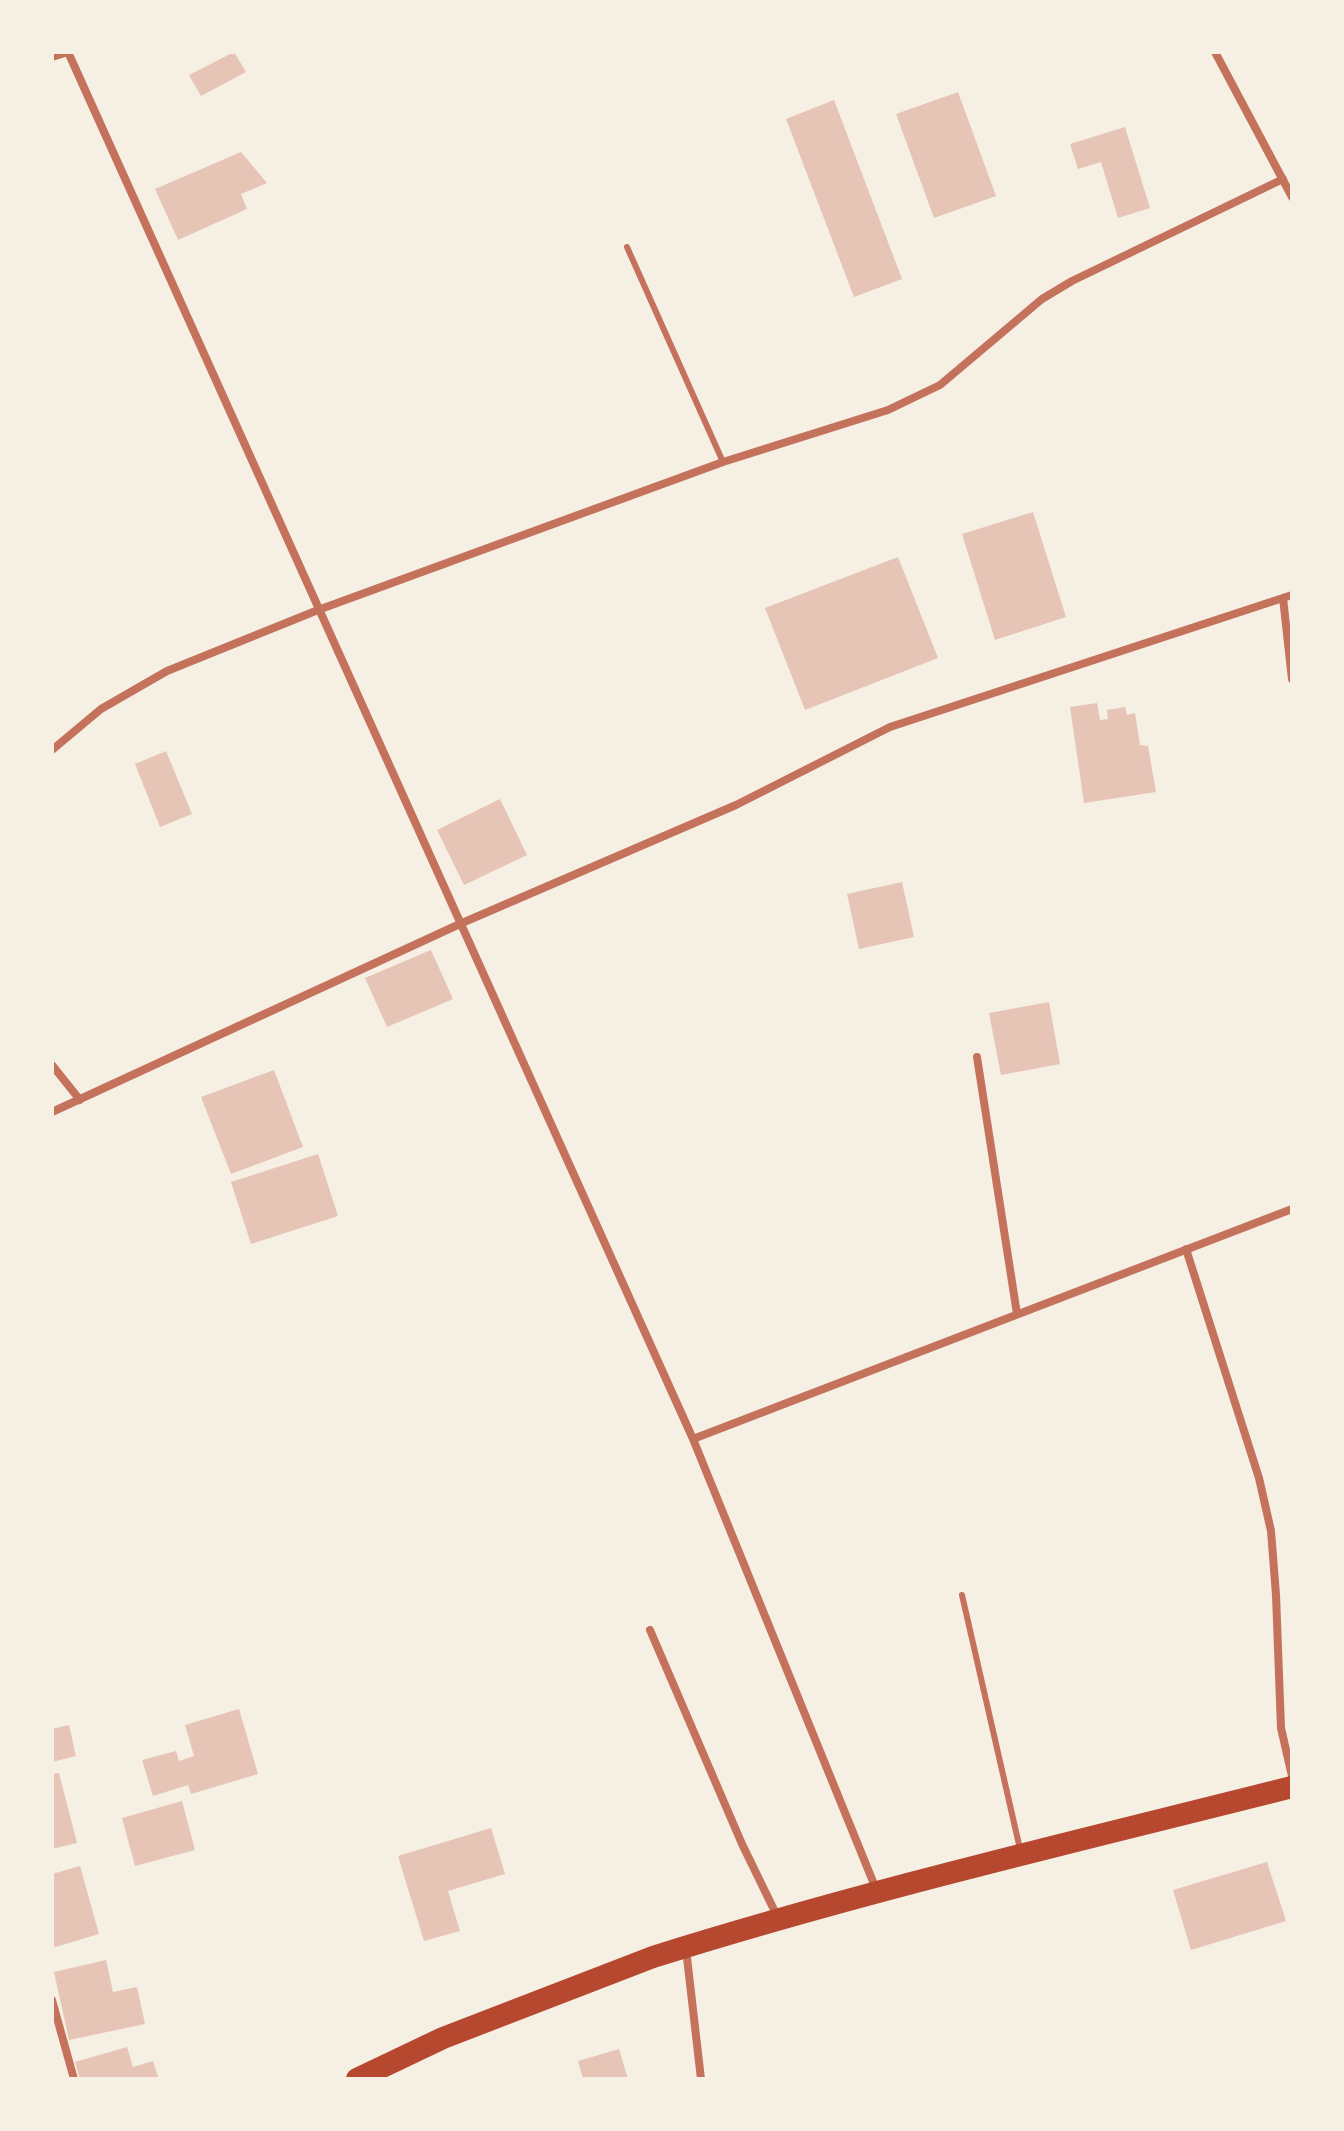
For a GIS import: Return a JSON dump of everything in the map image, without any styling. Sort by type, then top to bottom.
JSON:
[{"type":"highway","points":[[357,2079],[457,2033],[686,1946],[779,1918],[1292,1787]]},
{"type":"street","points":[[52,57],[68,52],[462,923],[693,1439],[878,1893]]},
{"type":"street","points":[[1215,52],[1292,197]]},
{"type":"street","points":[[52,750],[101,709],[167,671],[318,610],[723,462],[888,410],[940,385],[1042,299],[1062,287],[1283,179]]},
{"type":"street","points":[[52,1112],[462,923],[736,805],[890,727],[1288,596],[1292,679]]},
{"type":"street","points":[[977,1057],[1017,1314]]},
{"type":"street","points":[[52,1065],[80,1100]]},
{"type":"street","points":[[693,1439],[1292,1209]]},
{"type":"street","points":[[1186,1249],[1259,1478],[1271,1531],[1281,1728],[1292,1776]]},
{"type":"street","points":[[650,1630],[742,1844],[779,1918]]},
{"type":"street","points":[[686,1946],[701,2079]]},
{"type":"street","points":[[52,2000],[74,2079]]},
{"type":"lane","points":[[627,247],[723,462]]},
{"type":"lane","points":[[962,1595],[1021,1855]]},
{"type":"building","points":[[234,52],[246,72],[201,96],[189,75]]},
{"type":"building","points":[[958,92],[996,196],[934,218],[896,114]]},
{"type":"building","points":[[834,100],[902,279],[854,297],[786,119]]},
{"type":"building","points":[[1125,127],[1150,208],[1118,218],[1101,162],[1078,169],[1070,144]]},
{"type":"building","points":[[241,152],[267,183],[241,194],[247,209],[178,240],[155,189]]},
{"type":"building","points":[[1033,512],[1066,617],[995,640],[962,534]]},
{"type":"building","points":[[898,557],[938,658],[805,710],[765,608]]},
{"type":"building","points":[[1097,703],[1100,720],[1108,719],[1107,710],[1125,707],[1127,715],[1135,713],[1140,745],[1148,746],[1156,792],[1084,803],[1070,707]]},
{"type":"building","points":[[166,751],[192,814],[160,827],[135,764]]},
{"type":"building","points":[[500,799],[527,855],[464,885],[437,830]]},
{"type":"building","points":[[902,882],[914,937],[859,949],[847,894]]},
{"type":"building","points":[[431,950],[453,999],[387,1027],[365,978]]},
{"type":"building","points":[[1049,1002],[1060,1064],[1001,1075],[989,1013]]},
{"type":"building","points":[[274,1070],[303,1147],[231,1174],[201,1097]]},
{"type":"building","points":[[318,1154],[338,1216],[251,1244],[231,1182]]},
{"type":"building","points":[[239,1709],[258,1774],[191,1794],[188,1785],[153,1796],[142,1760],[176,1751],[179,1761],[194,1756],[185,1725]]},
{"type":"building","points":[[69,1725],[76,1756],[52,1762],[52,1729]]},
{"type":"building","points":[[59,1773],[77,1843],[52,1849],[52,1774]]},
{"type":"building","points":[[182,1801],[195,1850],[135,1866],[122,1818]]},
{"type":"building","points":[[491,1828],[505,1874],[448,1891],[460,1931],[424,1941],[398,1856]]},
{"type":"building","points":[[1267,1862],[1286,1921],[1191,1950],[1173,1890]]},
{"type":"building","points":[[80,1866],[99,1934],[52,1948],[52,1874]]},
{"type":"building","points":[[106,1960],[113,1992],[137,1987],[145,2024],[69,2040],[54,1972]]},
{"type":"building","points":[[127,2047],[133,2067],[153,2061],[159,2079],[80,2079],[75,2062]]},
{"type":"building","points":[[619,2049],[628,2079],[583,2079],[578,2061]]}]
